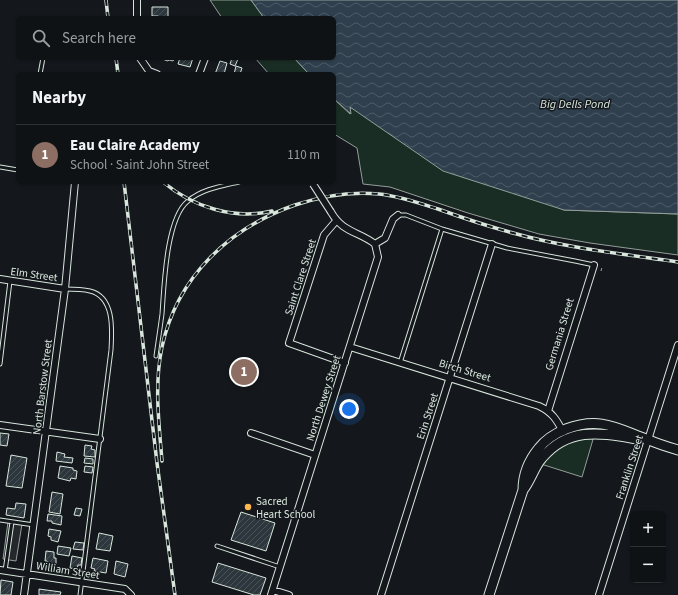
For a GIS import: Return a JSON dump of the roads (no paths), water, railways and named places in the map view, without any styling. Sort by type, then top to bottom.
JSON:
[{"type":"main road","points":[[489,595],[523,490],[524,474],[532,457],[552,435],[562,430],[579,425],[599,423],[620,428],[648,440],[678,450]]},
{"type":"main road","points":[[523,490],[528,484],[542,458],[566,439],[583,434],[598,433],[648,440]]},
{"type":"street","points":[[137,0],[137,16]]},
{"type":"street","points":[[141,60],[151,72]]},
{"type":"street","points":[[201,72],[204,60]]},
{"type":"street","name":"North Barstow Street","points":[[24,595],[65,289],[75,184]]},
{"type":"street","points":[[314,184],[336,221],[347,230],[367,238],[375,244],[385,238],[393,219],[398,215]]},
{"type":"street","name":"Saint Clare Street","points":[[336,221],[324,235],[289,343],[345,362]]},
{"type":"street","name":"North Dewey Street","points":[[272,592],[378,257],[375,244]]},
{"type":"street","name":"Erin Street","points":[[381,595],[492,244]]},
{"type":"street","name":"Germania Street","points":[[548,411],[594,265]]},
{"type":"street","name":"Elm Street","points":[[0,279],[65,289]]},
{"type":"street","name":"Franklin Street","points":[[599,595],[678,345]]},
{"type":"street","name":"Birch Street","points":[[350,347],[539,406],[548,411],[556,420],[566,439]]},
{"type":"street","points":[[0,425],[100,439]]},
{"type":"street","points":[[251,433],[315,455]]},
{"type":"street","name":"William Street","points":[[3,570],[125,589],[131,594]]},
{"type":"street","points":[[272,592],[289,595]]},
{"type":"lane","points":[[40,72],[43,60]]},
{"type":"lane","points":[[0,167],[16,170]]},
{"type":"lane","points":[[156,356],[160,333],[166,259],[180,213],[189,200],[201,192],[231,184]]},
{"type":"lane","points":[[398,215],[406,215],[442,230],[492,244],[520,251],[594,265]]},
{"type":"lane","points":[[400,363],[442,230]]},
{"type":"lane","points":[[0,364],[10,280]]},
{"type":"lane","points":[[65,289],[91,291],[99,296],[108,306],[112,328],[111,350],[80,595]]},
{"type":"lane","points":[[0,520],[34,526]]},
{"type":"lane","points":[[3,570],[12,522]]},
{"type":"lane","points":[[217,546],[280,567]]},
{"type":"water","name":"Big Dells Pond","points":[[251,0],[678,0],[678,214],[564,210],[443,171],[350,107],[351,114],[336,101],[336,72],[307,72],[296,60],[336,60],[336,16],[263,16]]},
{"type":"railway","points":[[106,0],[108,16]]},
{"type":"railway","points":[[116,60],[118,72]]},
{"type":"railway","points":[[124,184],[157,463],[175,595]]},
{"type":"railway","points":[[166,184],[187,198],[201,205],[214,209],[243,214],[272,211]]},
{"type":"railway","points":[[162,461],[158,404],[158,376],[162,347],[169,322],[180,299],[193,277],[209,258],[228,242],[248,227],[295,205],[315,199],[347,194],[368,193],[386,195],[416,202],[484,225],[553,243],[678,262]]},
{"type":"place","name":"Eau Claire Academy","points":[[244,372]]},
{"type":"place","name":"Sacred Heart School","points":[[248,507]]}]
